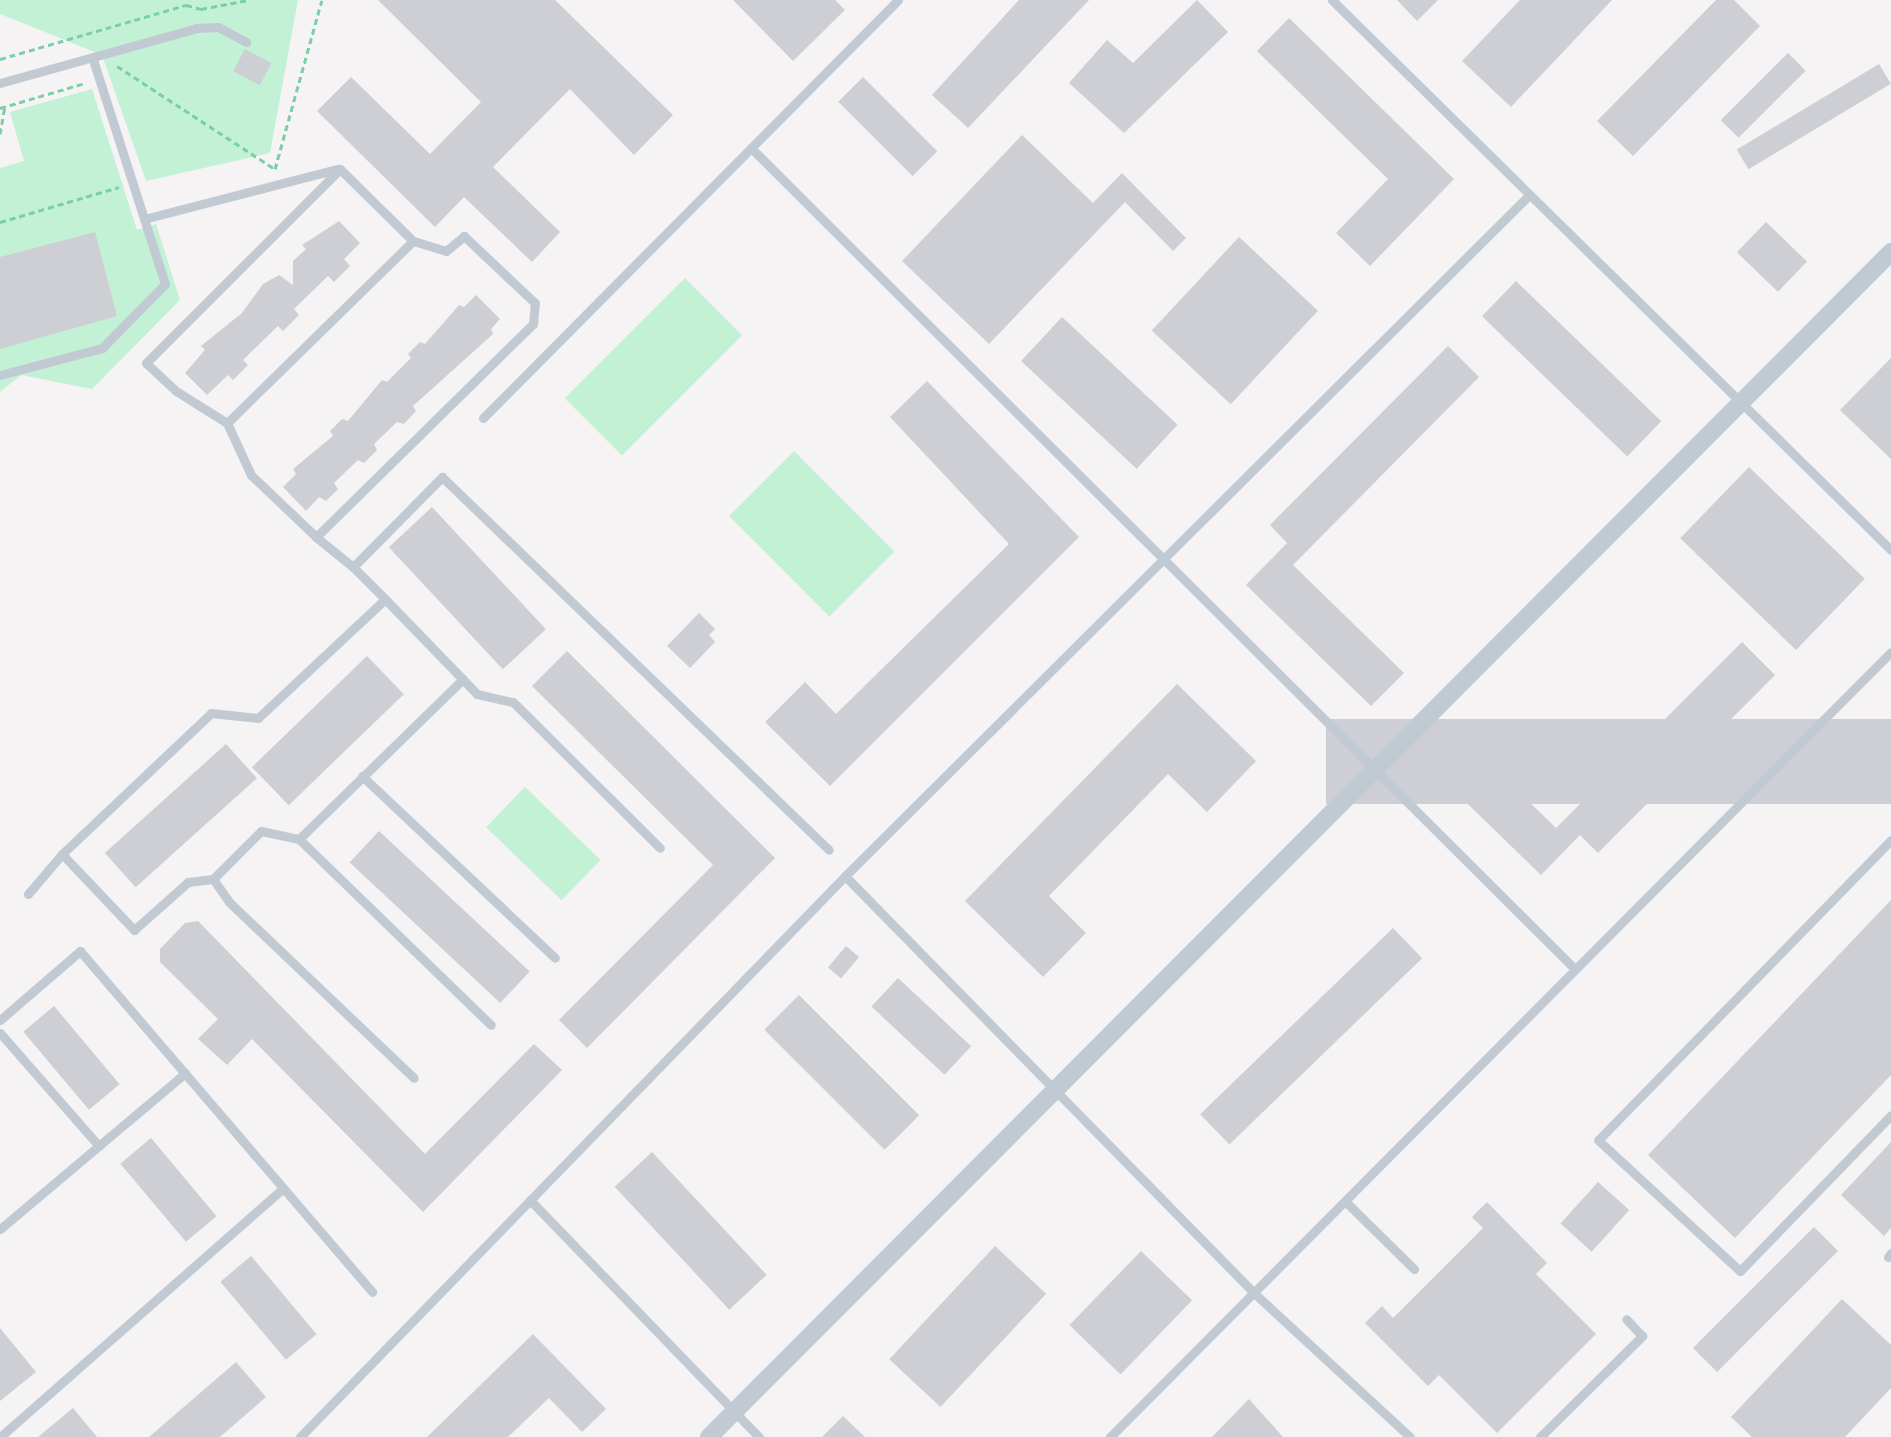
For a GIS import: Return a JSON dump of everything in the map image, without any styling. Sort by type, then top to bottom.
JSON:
[{"type":"street","points":[[709,1437],[1891,252]]},
{"type":"lane","points":[[483,418],[898,0]]},
{"type":"lane","points":[[1332,0],[1891,550]]},
{"type":"lane","points":[[0,83],[197,28],[218,27],[246,42]]},
{"type":"lane","points":[[0,375],[102,348],[165,284],[102,106],[96,56]]},
{"type":"lane","points":[[751,148],[1575,969]]},
{"type":"lane","points":[[144,219],[340,169]]},
{"type":"lane","points":[[316,537],[533,324],[535,303],[464,236],[446,251],[413,241],[340,169]]},
{"type":"lane","points":[[340,169],[146,363],[176,391],[227,423],[251,475],[316,537],[353,567],[477,694],[513,702],[660,848]]},
{"type":"lane","points":[[300,1437],[845,876],[1160,558],[1529,195]]},
{"type":"lane","points":[[227,423],[413,241]]},
{"type":"lane","points":[[353,567],[442,477],[829,850]]},
{"type":"lane","points":[[28,894],[62,854],[211,713],[258,718],[385,599]]},
{"type":"lane","points":[[1110,1437],[1891,652]]},
{"type":"lane","points":[[299,839],[463,679]]},
{"type":"lane","points":[[362,776],[555,958]]},
{"type":"lane","points":[[62,854],[134,930],[188,882],[213,879],[261,831],[299,839],[491,1025]]},
{"type":"lane","points":[[1891,840],[1598,1140],[1740,1271],[1891,1115]]},
{"type":"lane","points":[[845,876],[1254,1293],[1410,1437]]},
{"type":"lane","points":[[213,879],[229,902],[414,1078]]},
{"type":"lane","points":[[0,1020],[80,951],[372,1292]]},
{"type":"lane","points":[[0,1033],[99,1146]]},
{"type":"lane","points":[[0,1229],[185,1073]]},
{"type":"lane","points":[[0,1437],[283,1188]]},
{"type":"lane","points":[[530,1200],[759,1437]]},
{"type":"lane","points":[[1345,1201],[1414,1269]]},
{"type":"lane","points":[[1540,1437],[1642,1336],[1626,1319]]},
{"type":"path","points":[[0,59],[186,5],[201,9],[248,0]]},
{"type":"path","points":[[96,56],[275,169],[322,0]]},
{"type":"path","points":[[0,134],[2,108],[99,79]]},
{"type":"path","points":[[0,222],[123,186]]},
{"type":"green space","points":[[0,0],[298,0],[270,153],[146,181],[102,55],[0,14]]},
{"type":"green space","points":[[92,89],[137,230],[156,224],[180,300],[92,389],[21,375],[0,392],[0,168],[24,161],[10,112]]},
{"type":"green space","points":[[685,278],[742,335],[622,455],[565,398]]},
{"type":"green space","points":[[794,451],[894,551],[829,616],[729,516]]},
{"type":"green space","points":[[525,787],[601,860],[562,900],[486,827]]},
{"type":"building","points":[[378,0],[555,0],[673,115],[634,155],[570,89],[493,167],[560,232],[532,262],[464,197],[435,227],[317,111],[351,77],[430,154],[481,102]]},
{"type":"building","points":[[733,0],[835,0],[845,10],[793,61]]},
{"type":"building","points":[[1019,0],[1089,0],[968,128],[932,95]]},
{"type":"building","points":[[1197,0],[1228,32],[1124,133],[1069,83],[1107,40],[1133,63]]},
{"type":"building","points":[[1397,0],[1438,0],[1417,21]]},
{"type":"building","points":[[1520,0],[1612,0],[1511,107],[1462,61]]},
{"type":"building","points":[[1716,0],[1734,0],[1760,26],[1633,156],[1597,121]]},
{"type":"building","points":[[1289,18],[1454,179],[1370,266],[1336,233],[1388,179],[1257,51]]},
{"type":"building","points":[[245,49],[271,63],[260,85],[233,71]]},
{"type":"building","points":[[1788,53],[1806,71],[1739,138],[1721,120]]},
{"type":"building","points":[[1879,64],[1891,84],[1749,169],[1737,149]]},
{"type":"building","points":[[863,77],[937,151],[912,176],[838,102]]},
{"type":"building","points":[[1022,135],[1093,203],[1122,173],[1186,238],[1173,251],[1125,202],[989,344],[902,261]]},
{"type":"building","points":[[339,221],[360,243],[344,259],[350,266],[334,282],[328,276],[294,309],[299,315],[283,331],[278,326],[243,360],[248,365],[233,380],[228,375],[207,395],[185,373],[205,350],[201,346],[242,313],[263,284],[279,275],[293,285],[293,261],[306,249],[302,245]]},
{"type":"building","points":[[1766,222],[1807,262],[1778,292],[1737,252]]},
{"type":"building","points":[[95,232],[117,316],[0,349],[0,257]]},
{"type":"building","points":[[1239,237],[1318,311],[1231,404],[1152,331]]},
{"type":"building","points":[[1516,281],[1661,421],[1627,457],[1482,316]]},
{"type":"building","points":[[476,295],[500,319],[491,329],[493,334],[413,406],[416,411],[404,424],[397,422],[374,444],[377,450],[364,463],[358,460],[334,483],[338,489],[326,501],[319,497],[306,511],[283,487],[296,474],[293,469],[333,436],[330,431],[342,419],[348,421],[382,380],[387,382],[411,358],[408,354],[420,342],[425,344],[459,305],[464,307]]},
{"type":"building","points":[[1062,317],[1178,425],[1137,469],[1021,361]]},
{"type":"building","points":[[1448,346],[1479,377],[1293,565],[1404,673],[1371,706],[1246,585],[1287,543],[1270,525]]},
{"type":"building","points":[[1891,358],[1891,459],[1840,410]]},
{"type":"building","points":[[927,381],[1079,537],[830,786],[765,722],[805,682],[836,714],[1009,544],[890,417]]},
{"type":"building","points":[[1749,467],[1865,579],[1796,650],[1680,538]]},
{"type":"building","points":[[432,507],[546,629],[503,669],[389,547]]},
{"type":"building","points":[[699,613],[715,629],[709,635],[715,642],[690,668],[667,646]]},
{"type":"building","points":[[1742,642],[1775,675],[1598,853],[1580,835],[1541,875],[1444,781],[1475,749],[1556,828]]},
{"type":"building","points":[[567,651],[775,858],[587,1048],[559,1020],[713,865],[532,686]]},
{"type":"building","points":[[367,656],[404,694],[289,805],[252,767]]},
{"type":"building","points":[[1177,684],[1256,761],[1207,812],[1168,774],[1049,896],[1086,933],[1043,977],[965,901]]},
{"type":"building","points":[[1326,719],[1891,719],[1891,804],[1326,804]]},
{"type":"building","points":[[226,744],[257,778],[136,887],[105,853]]},
{"type":"building","points":[[379,831],[530,971],[500,1003],[350,862]]},
{"type":"building","points":[[1891,900],[1891,1075],[1735,1238],[1648,1155]]},
{"type":"building","points":[[198,921],[425,1154],[534,1044],[562,1070],[423,1212],[252,1039],[227,1065],[198,1039],[218,1019],[160,962],[160,949],[185,923]]},
{"type":"building","points":[[1393,928],[1422,958],[1229,1144],[1200,1114]]},
{"type":"building","points":[[846,946],[859,957],[841,978],[828,967]]},
{"type":"building","points":[[898,978],[971,1046],[945,1075],[871,1007]]},
{"type":"building","points":[[799,995],[919,1115],[885,1150],[764,1030]]},
{"type":"building","points":[[54,1006],[120,1084],[89,1110],[23,1032]]},
{"type":"building","points":[[151,1138],[217,1216],[186,1242],[120,1164]]},
{"type":"building","points":[[1891,1142],[1891,1228],[1884,1236],[1841,1195]]},
{"type":"building","points":[[652,1152],[767,1275],[729,1310],[615,1187]]},
{"type":"building","points":[[1598,1182],[1629,1210],[1592,1252],[1561,1224]]},
{"type":"building","points":[[1487,1202],[1547,1263],[1536,1274],[1596,1334],[1497,1433],[1439,1375],[1428,1386],[1365,1323],[1382,1306],[1393,1318],[1483,1228],[1472,1217]]},
{"type":"building","points":[[1814,1227],[1838,1251],[1717,1372],[1693,1348]]},
{"type":"building","points":[[995,1246],[1046,1294],[940,1407],[889,1359]]},
{"type":"building","points":[[1141,1251],[1192,1300],[1121,1374],[1069,1325]]},
{"type":"building","points":[[251,1256],[317,1334],[286,1360],[220,1282]]},
{"type":"building","points":[[1842,1299],[1891,1345],[1891,1388],[1845,1437],[1752,1437],[1731,1417]]},
{"type":"building","points":[[0,1328],[36,1372],[0,1401]]},
{"type":"building","points":[[533,1334],[606,1409],[582,1432],[549,1398],[508,1437],[427,1437]]},
{"type":"building","points":[[236,1362],[266,1397],[220,1437],[149,1437]]},
{"type":"building","points":[[1249,1399],[1283,1437],[1212,1437]]},
{"type":"building","points":[[73,1408],[97,1437],[38,1437]]},
{"type":"building","points":[[843,1416],[865,1437],[822,1437]]}]
